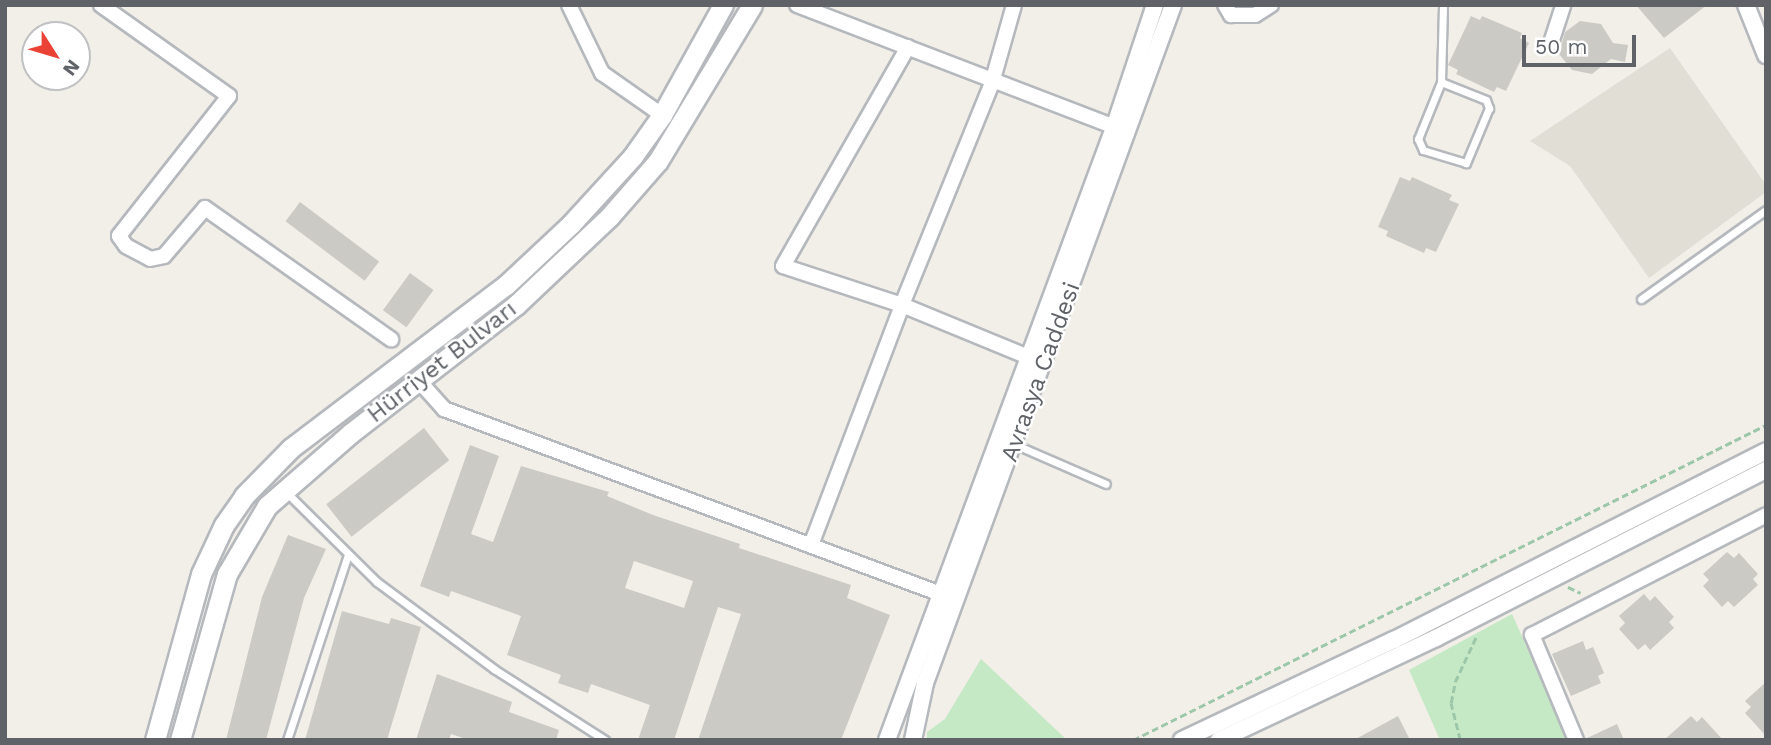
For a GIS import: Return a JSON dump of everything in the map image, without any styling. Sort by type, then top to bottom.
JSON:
[{"type":"main road","name":"Hürriyet Bulvarı","points":[[155,740],[201,574],[224,525],[244,496],[291,448],[531,264],[618,174],[662,115],[723,5]]},
{"type":"main road","name":"Hürriyet Bulvarı","points":[[180,740],[227,573],[253,524],[282,489],[548,277],[639,185],[679,130],[752,5]]},
{"type":"street","points":[[102,5],[229,96],[119,236],[125,246],[150,259],[164,256],[205,208],[391,339]]},
{"type":"street","points":[[569,5],[602,72],[662,115]]},
{"type":"street","points":[[797,5],[908,47],[992,83],[1122,130]]},
{"type":"street","points":[[811,545],[902,304],[992,83],[1014,5]]},
{"type":"street","points":[[887,740],[1028,357],[1122,130],[1155,5]]},
{"type":"street","name":"Avrasya Caddesi","points":[[913,740],[925,683],[1014,444],[1122,130],[1173,5]]},
{"type":"street","points":[[1225,5],[1231,15],[1255,15],[1271,5]]},
{"type":"street","points":[[1551,43],[1563,5]]},
{"type":"street","points":[[1746,5],[1766,55]]},
{"type":"street","points":[[908,47],[783,266],[902,304],[1028,357]]},
{"type":"street","points":[[419,380],[444,409],[941,594]]},
{"type":"street","points":[[1182,740],[1394,640],[1766,452]]},
{"type":"street","points":[[1219,740],[1436,638],[1766,470]]},
{"type":"street","points":[[1576,740],[1532,635],[1766,515]]},
{"type":"lane","points":[[1441,82],[1486,100],[1489,108],[1466,163],[1423,150],[1418,139],[1441,82],[1443,5]]},
{"type":"lane","points":[[1641,299],[1766,209]]},
{"type":"lane","points":[[1014,444],[1106,484]]},
{"type":"lane","points":[[282,489],[348,555],[494,669],[604,740]]},
{"type":"lane","points":[[287,740],[348,555]]},
{"type":"path","points":[[1133,740],[1766,425]]},
{"type":"path","points":[[1460,740],[1451,703],[1455,682],[1476,638],[1473,630]]},
{"type":"shaded area","points":[[1670,48],[1764,182],[1766,192],[1649,278],[1570,166],[1530,141]]},
{"type":"green space","points":[[1512,614],[1568,740],[1440,740],[1409,670]]},
{"type":"green space","points":[[981,659],[1067,740],[927,740],[927,732],[945,719]]},
{"type":"building","points":[[1636,5],[1707,5],[1664,38]]},
{"type":"building","points":[[1471,16],[1480,20],[1482,16],[1522,33],[1520,38],[1529,43],[1506,91],[1497,87],[1494,92],[1456,74],[1458,70],[1448,65]]},
{"type":"building","points":[[1580,21],[1601,24],[1613,43],[1628,45],[1625,62],[1611,59],[1592,74],[1572,70],[1559,54],[1565,32]]},
{"type":"building","points":[[1400,177],[1410,181],[1412,177],[1452,195],[1449,200],[1459,204],[1436,252],[1426,248],[1424,253],[1386,236],[1388,231],[1378,227]]},
{"type":"building","points":[[300,202],[379,262],[365,281],[286,221]]},
{"type":"building","points":[[410,273],[433,290],[406,327],[383,310]]},
{"type":"building","points":[[424,428],[449,460],[352,537],[326,504]]},
{"type":"building","points":[[470,445],[499,456],[471,534],[493,542],[521,466],[609,492],[607,496],[653,515],[740,544],[739,548],[851,585],[847,598],[890,615],[841,740],[698,740],[741,614],[718,607],[674,740],[638,740],[650,705],[591,684],[588,693],[558,683],[561,675],[507,655],[521,616],[451,591],[449,597],[420,586]],"holes":[[[634,561],[693,581],[684,608],[625,588]]]},
{"type":"building","points":[[288,535],[326,549],[304,598],[266,740],[226,740],[262,597]]},
{"type":"building","points":[[1727,552],[1734,558],[1739,553],[1758,574],[1753,579],[1758,585],[1734,607],[1728,601],[1722,607],[1703,586],[1709,580],[1703,574]]},
{"type":"building","points":[[1644,594],[1650,601],[1655,596],[1674,617],[1669,622],[1674,628],[1650,650],[1645,644],[1638,650],[1619,629],[1625,623],[1619,616]]},
{"type":"building","points":[[342,611],[389,624],[391,618],[421,627],[387,740],[305,740]]},
{"type":"building","points":[[1583,641],[1586,650],[1593,647],[1604,673],[1598,676],[1601,683],[1571,696],[1552,654]]},
{"type":"building","points":[[437,674],[512,702],[509,712],[559,730],[556,740],[469,740],[451,734],[449,740],[416,740]]},
{"type":"building","points":[[1766,682],[1766,736],[1745,713],[1751,707],[1745,701]]},
{"type":"building","points":[[1398,716],[1410,740],[1354,740]]},
{"type":"building","points":[[1691,716],[1697,722],[1702,717],[1723,740],[1664,740]]},
{"type":"building","points":[[1617,724],[1624,740],[1585,740],[1585,739]]}]
